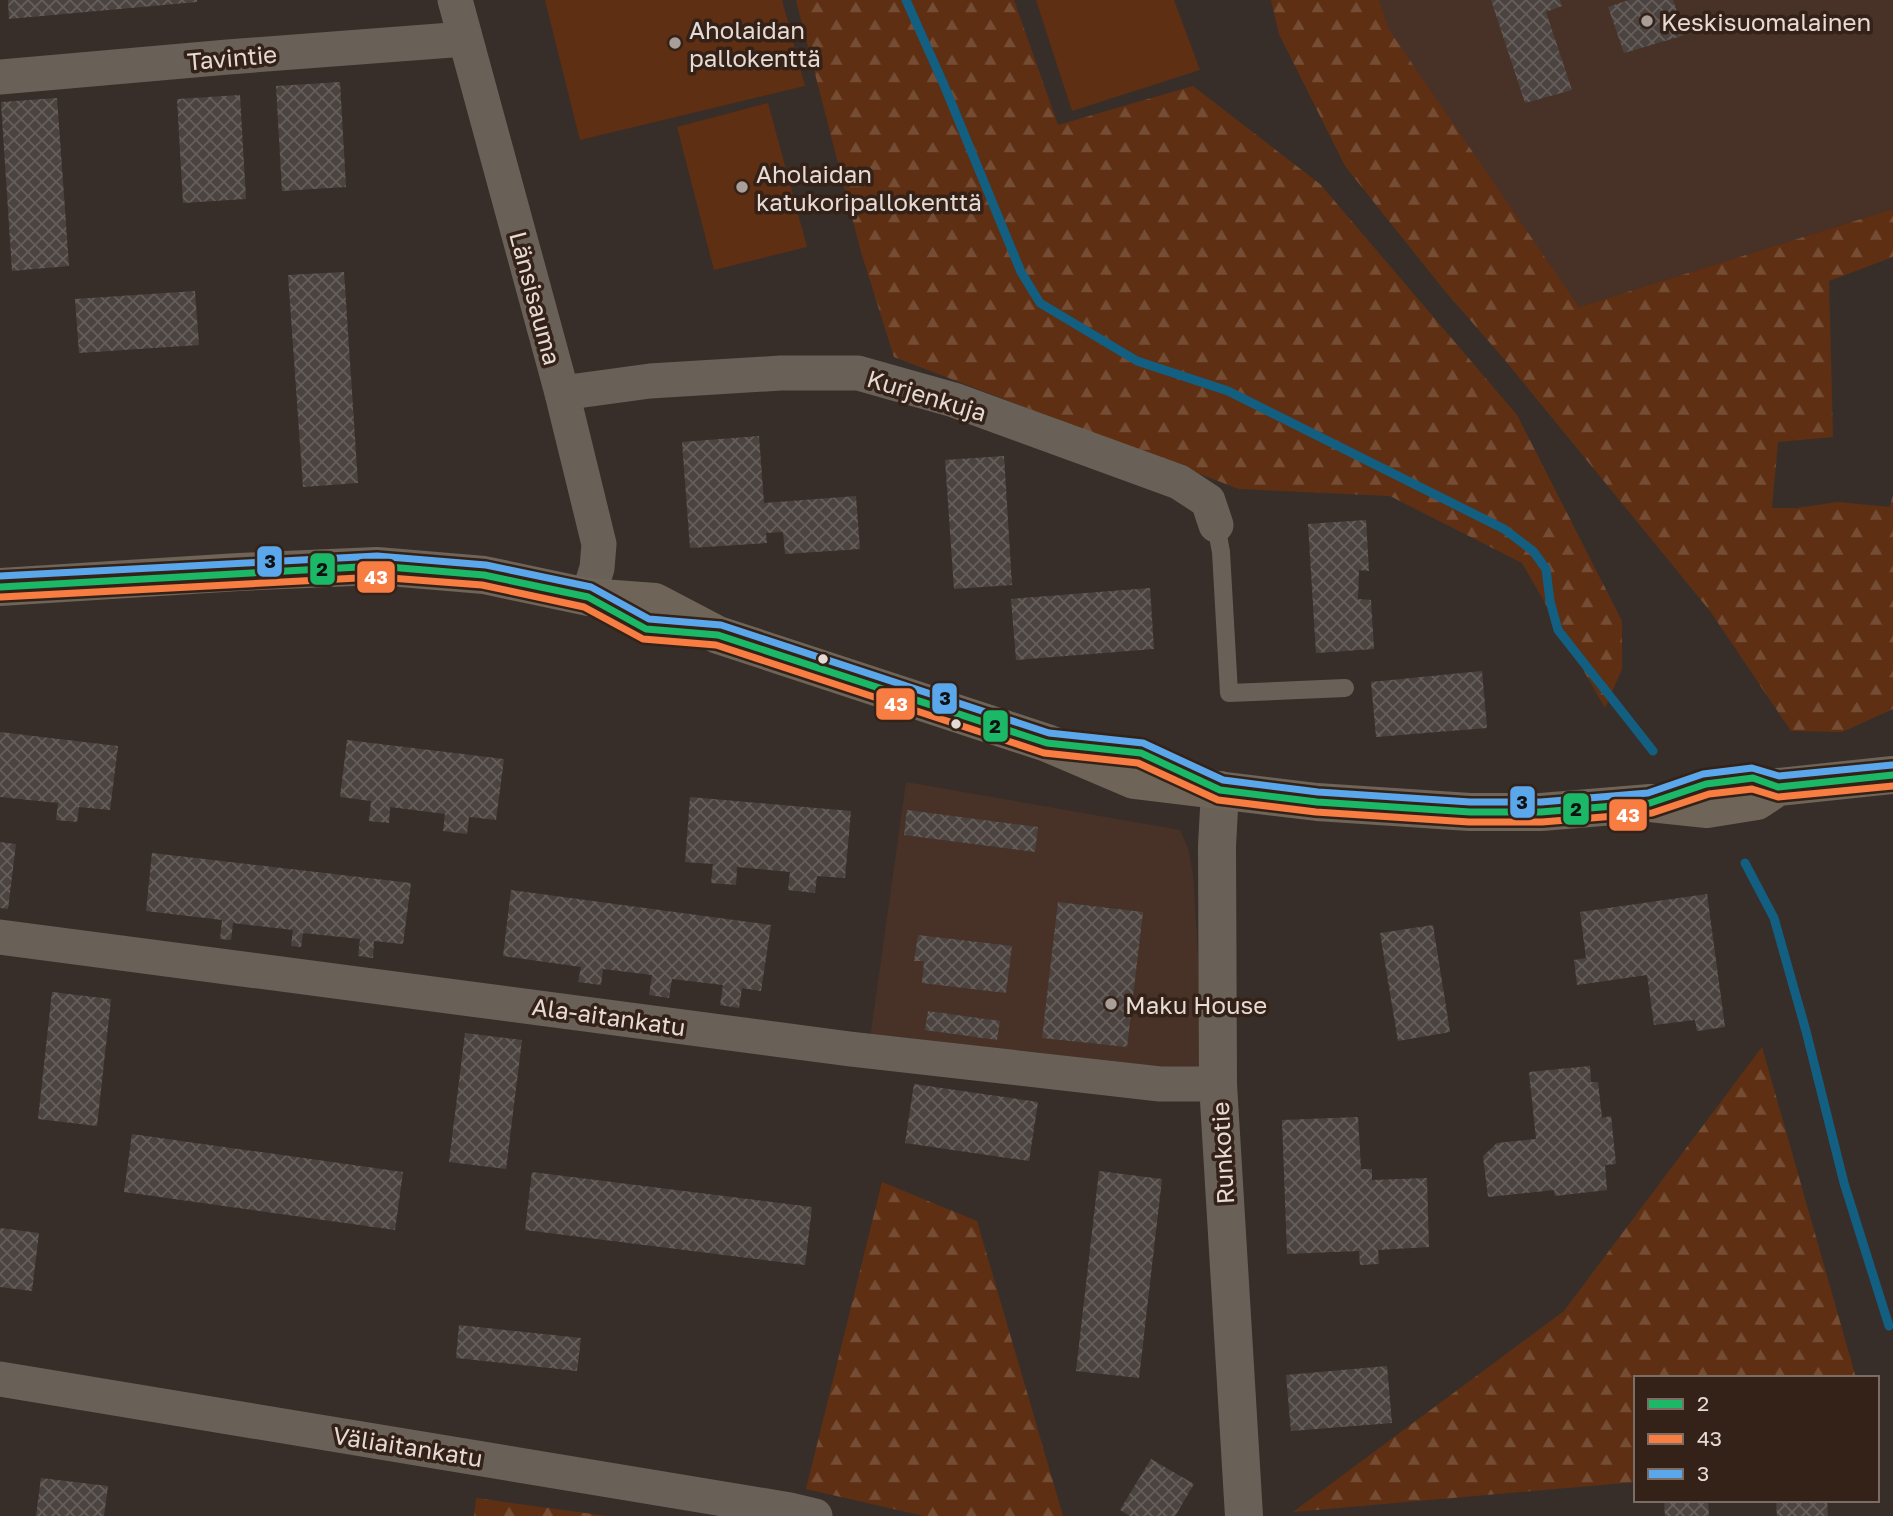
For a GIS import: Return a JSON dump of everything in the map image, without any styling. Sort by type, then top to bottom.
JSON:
[{"type":"main road","points":[[0,587],[377,566],[484,575],[588,597],[646,629],[718,635],[1047,743],[1141,753],[1220,790],[1317,802],[1470,812],[1541,812],[1650,803],[1707,809],[1757,801],[1778,788],[1893,775]]},
{"type":"street","name":"Länsisauma","points":[[455,0],[562,393],[599,544],[597,568],[588,597]]},
{"type":"street","name":"Tavintie","points":[[0,77],[465,39]]},
{"type":"street","name":"Kurjenkuja","points":[[562,393],[585,388],[676,379],[781,373],[858,373],[954,400],[1180,482],[1208,501],[1216,525]]},
{"type":"street","name":"Runkotie","points":[[1220,790],[1217,846],[1218,1084],[1244,1516]]},
{"type":"street","name":"Ala-aitankatu","points":[[0,937],[850,1049],[1160,1084],[1218,1084]]},
{"type":"street","name":"Väliaitankatu","points":[[0,1379],[816,1516]]},
{"type":"lane","points":[[1216,525],[1221,552],[1229,693],[1345,688]]},
{"type":"shaded area","points":[[1329,0],[1893,0],[1893,209],[1579,307]]},
{"type":"shaded area","points":[[906,782],[1180,830],[1189,851],[1193,875],[1205,1069],[1160,1073],[870,1039]]},
{"type":"green space","name":"Aholaidan pallokenttä","points":[[545,0],[782,0],[805,86],[580,140]]},
{"type":"green space","points":[[796,0],[1014,0],[1058,125],[1193,86],[1320,184],[1517,415],[1622,621],[1622,669],[1605,708],[1522,563],[1390,496],[1239,489],[894,357],[861,252]]},
{"type":"green space","points":[[1036,0],[1174,0],[1200,70],[1072,111]]},
{"type":"green space","points":[[1271,0],[1379,0],[1389,30],[1579,307],[1893,209],[1893,257],[1829,281],[1833,437],[1778,442],[1772,508],[1797,508],[1837,502],[1890,507],[1893,494],[1893,709],[1842,732],[1791,731],[1710,611],[1345,166],[1279,34]]},
{"type":"green space","name":"Aholaidan katukoripallokenttä","points":[[768,103],[807,247],[714,270],[677,127]]},
{"type":"green space","points":[[1762,1047],[1855,1376],[1634,1376],[1634,1482],[1293,1512],[1564,1311]]},
{"type":"green space","points":[[882,1182],[977,1221],[1063,1516],[924,1516],[806,1489]]},
{"type":"green space","points":[[476,1498],[607,1516],[474,1516]]},
{"type":"building","points":[[8,0],[197,0],[197,2],[9,19]]},
{"type":"building","points":[[1491,0],[1560,0],[1562,6],[1546,12],[1572,90],[1525,103]]},
{"type":"building","name":"Keskisuomalainen","points":[[1629,0],[1673,0],[1685,35],[1624,53],[1608,7]]},
{"type":"building","points":[[340,82],[346,187],[282,191],[276,86]]},
{"type":"building","points":[[240,95],[246,199],[183,203],[177,99]]},
{"type":"building","points":[[57,98],[69,266],[12,271],[1,102]]},
{"type":"building","points":[[344,272],[358,483],[303,487],[288,275]]},
{"type":"building","points":[[195,291],[199,345],[79,353],[75,299]]},
{"type":"building","points":[[759,436],[764,503],[856,496],[860,549],[785,554],[783,532],[766,533],[767,543],[690,548],[682,442]]},
{"type":"building","points":[[1004,456],[1012,585],[954,589],[945,460]]},
{"type":"building","points":[[1366,520],[1369,571],[1359,570],[1358,599],[1371,600],[1374,649],[1316,653],[1308,524]]},
{"type":"building","points":[[1150,588],[1154,649],[1016,660],[1011,599]]},
{"type":"building","points":[[1482,671],[1487,728],[1376,737],[1371,682]]},
{"type":"building","points":[[0,732],[118,746],[110,810],[79,807],[77,822],[56,820],[58,803],[0,797]]},
{"type":"building","points":[[347,740],[504,759],[496,820],[469,817],[467,834],[443,831],[445,814],[390,807],[389,823],[369,821],[371,801],[340,797]]},
{"type":"building","points":[[690,797],[851,811],[845,878],[817,876],[815,893],[788,890],[790,872],[737,867],[736,885],[711,883],[713,864],[685,862]]},
{"type":"building","points":[[907,810],[1038,827],[1035,852],[904,835]]},
{"type":"building","points":[[0,842],[16,844],[8,909],[0,908]]},
{"type":"building","points":[[152,853],[411,883],[403,944],[374,941],[373,958],[358,956],[360,939],[303,933],[301,947],[291,946],[293,930],[233,923],[231,940],[220,939],[222,920],[146,911]]},
{"type":"building","points":[[511,890],[771,925],[761,991],[742,988],[739,1008],[720,1005],[723,985],[672,979],[669,998],[649,995],[652,975],[603,969],[601,985],[578,982],[581,967],[503,956]]},
{"type":"building","points":[[1707,894],[1725,1027],[1697,1031],[1695,1020],[1654,1025],[1647,975],[1577,985],[1574,960],[1586,958],[1580,912]]},
{"type":"building","points":[[1058,902],[1143,912],[1127,1047],[1042,1038]]},
{"type":"building","points":[[1433,925],[1450,1032],[1398,1041],[1380,933]]},
{"type":"building","points":[[918,935],[1012,946],[1006,993],[922,983],[924,961],[914,961]]},
{"type":"building","points":[[52,992],[111,999],[97,1126],[38,1119]]},
{"type":"building","points":[[928,1011],[1000,1021],[997,1040],[925,1030]]},
{"type":"building","points":[[465,1033],[522,1040],[506,1169],[449,1162]]},
{"type":"building","points":[[1590,1066],[1591,1082],[1598,1082],[1602,1118],[1611,1116],[1616,1164],[1605,1165],[1607,1190],[1555,1196],[1554,1190],[1488,1197],[1483,1156],[1497,1143],[1536,1139],[1529,1072]]},
{"type":"building","points":[[914,1084],[1038,1102],[1029,1161],[905,1143]]},
{"type":"building","points":[[1358,1117],[1361,1169],[1372,1169],[1372,1180],[1427,1178],[1429,1247],[1378,1250],[1379,1264],[1360,1265],[1359,1251],[1287,1254],[1282,1120]]},
{"type":"building","points":[[132,1134],[403,1172],[395,1230],[124,1192]]},
{"type":"building","points":[[1099,1171],[1162,1179],[1139,1378],[1076,1371]]},
{"type":"building","points":[[532,1172],[812,1207],[805,1265],[525,1230]]},
{"type":"building","points":[[0,1228],[39,1233],[32,1291],[0,1287]]},
{"type":"building","points":[[459,1325],[581,1338],[577,1371],[456,1358]]},
{"type":"building","points":[[1387,1366],[1392,1423],[1291,1431],[1286,1375]]},
{"type":"building","points":[[1151,1459],[1194,1484],[1175,1516],[1130,1516],[1120,1510]]},
{"type":"building","points":[[41,1478],[108,1486],[104,1516],[36,1516]]},
{"type":"building","points":[[1664,1502],[1708,1502],[1709,1516],[1665,1516]]},
{"type":"building","points":[[1776,1502],[1827,1502],[1828,1516],[1777,1516]]},
{"type":"waterway","points":[[906,0],[1021,272],[1040,303],[1137,361],[1228,391],[1504,529],[1533,551],[1546,569],[1550,601],[1558,630],[1653,751]]},
{"type":"waterway","points":[[1745,863],[1774,918],[1844,1183],[1889,1326]]},
{"type":"transit line","name":"3","points":[[0,576],[377,556],[486,565],[591,587],[649,619],[721,625],[1049,733],[1143,743],[1223,780],[1318,792],[1470,802],[1541,802],[1648,793],[1703,774],[1752,768],[1779,776],[1892,765]]},
{"type":"transit line","name":"2","points":[[0,587],[377,566],[484,575],[588,597],[646,629],[718,635],[1047,743],[1141,753],[1220,790],[1317,802],[1470,812],[1541,812],[1650,803],[1706,784],[1753,778],[1778,787],[1893,775]]},
{"type":"transit line","name":"43","points":[[1,597],[377,577],[482,585],[584,607],[643,639],[716,645],[1044,753],[1138,763],[1218,800],[1316,812],[1469,822],[1542,822],[1652,813],[1709,794],[1752,789],[1778,797],[1893,786]]},
{"type":"place","name":"Keskisuomalainen","points":[[1647,21]]},
{"type":"place","name":"Aholaidan pallokenttä","points":[[675,43]]},
{"type":"place","name":"Aholaidan katukoripallokenttä","points":[[742,187]]},
{"type":"place","name":"Maku House","points":[[1111,1004]]}]
